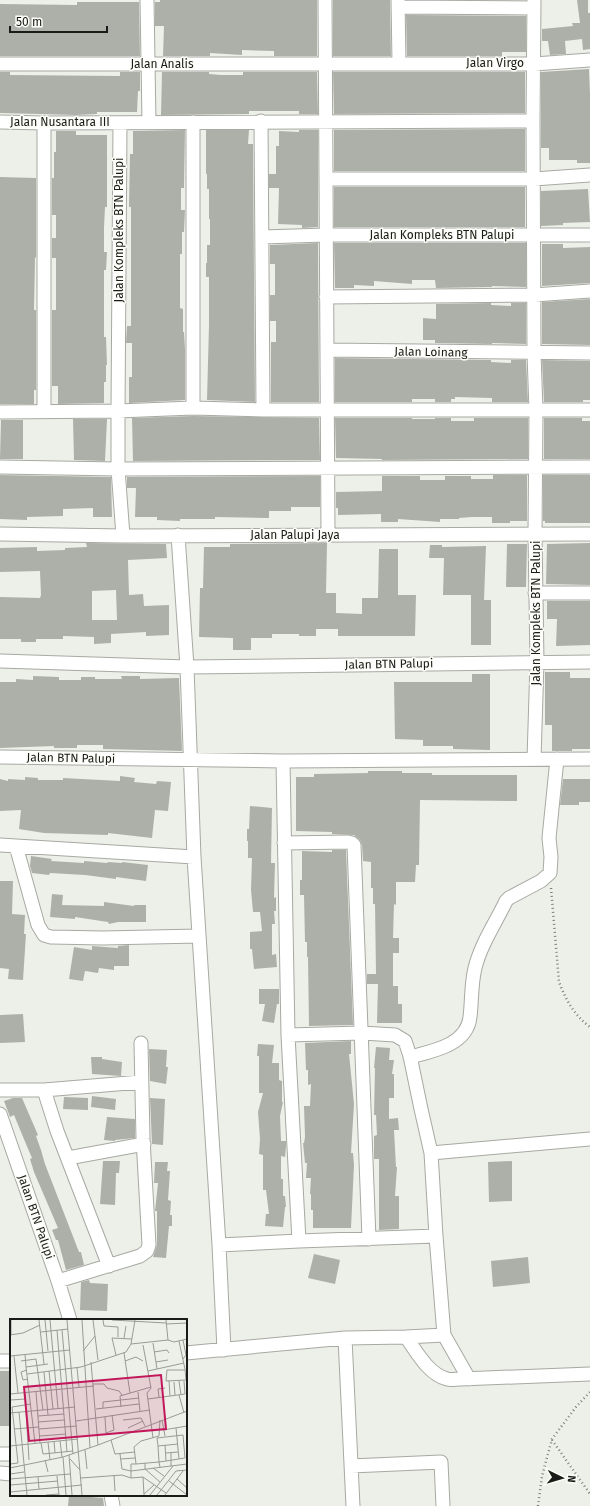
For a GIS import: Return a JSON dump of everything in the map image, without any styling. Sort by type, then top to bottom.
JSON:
[{"type":"street","points":[[147,0],[149,122]]},
{"type":"street","points":[[325,0],[328,535]]},
{"type":"street","name":"Jalan Kompleks BTN Palupi","points":[[399,63],[398,4],[534,4],[534,354],[536,410],[535,593],[537,662],[534,759]]},
{"type":"street","name":"Jalan Virgo","points":[[399,63],[534,64],[590,60]]},
{"type":"street","points":[[325,63],[399,63]]},
{"type":"street","name":"Jalan Analis","points":[[0,64],[325,63]]},
{"type":"street","points":[[120,123],[261,121],[533,121]]},
{"type":"street","points":[[261,121],[263,410]]},
{"type":"street","name":"Jalan Nusantara III","points":[[0,122],[120,123]]},
{"type":"street","points":[[193,122],[193,408]]},
{"type":"street","points":[[44,123],[44,412]]},
{"type":"street","name":"Jalan Kompleks BTN Palupi","points":[[120,123],[118,469],[123,536]]},
{"type":"street","points":[[326,179],[534,179],[590,175]]},
{"type":"street","name":"Jalan Kompleks BTN Palupi","points":[[262,237],[326,235],[534,235]]},
{"type":"street","points":[[534,235],[590,235]]},
{"type":"street","points":[[326,297],[534,295],[590,291]]},
{"type":"street","name":"Jalan Loinang","points":[[328,350],[534,354]]},
{"type":"street","points":[[534,354],[590,354]]},
{"type":"street","points":[[0,412],[118,411],[193,408],[263,410],[590,410]]},
{"type":"street","points":[[0,467],[118,469],[590,467]]},
{"type":"street","name":"Jalan Palupi Jaya","points":[[0,534],[123,536],[590,534]]},
{"type":"street","points":[[178,535],[187,667],[189,760],[194,857],[219,1245],[224,1350]]},
{"type":"street","points":[[535,593],[590,593]]},
{"type":"street","name":"Jalan BTN Palupi","points":[[0,661],[187,667],[590,662]]},
{"type":"street","name":"Jalan BTN Palupi","points":[[0,757],[283,761],[590,759]]},
{"type":"street","points":[[410,1057],[442,1048],[454,1042],[463,1033],[470,1018],[472,984],[479,954],[506,901],[509,898],[541,882],[550,873],[551,857],[549,838],[557,760]]},
{"type":"street","points":[[283,761],[288,1035],[299,1241]]},
{"type":"street","points":[[284,843],[348,842],[354,844],[369,1239]]},
{"type":"street","points":[[0,845],[194,857]]},
{"type":"street","points":[[16,846],[38,925],[44,935],[51,937],[103,938],[199,936]]},
{"type":"street","points":[[288,1035],[362,1033],[395,1035],[405,1041],[410,1057],[431,1153],[444,1335],[469,1379]]},
{"type":"street","points":[[58,1281],[140,1256],[147,1250],[149,1245],[140,1044]]},
{"type":"street","points":[[0,1090],[44,1090],[141,1082]]},
{"type":"street","points":[[44,1090],[109,1266]]},
{"type":"street","name":"Jalan BTN Palupi","points":[[0,1114],[70,1319]]},
{"type":"street","points":[[431,1153],[590,1139]]},
{"type":"street","points":[[68,1158],[144,1144]]},
{"type":"street","points":[[219,1245],[436,1236]]},
{"type":"street","points":[[187,1353],[345,1338],[444,1335]]},
{"type":"street","points":[[406,1337],[425,1363],[438,1374],[447,1379],[590,1374]]},
{"type":"street","points":[[345,1338],[353,1506]]},
{"type":"street","points":[[351,1466],[441,1462],[444,1506]]},
{"type":"street","points":[[111,1496],[113,1506]]},
{"type":"path","points":[[550,873],[560,982],[564,995],[571,1008],[582,1021],[590,1027]]},
{"type":"path","points":[[538,1506],[542,1476],[552,1440],[576,1407],[590,1392]]},
{"type":"path","points":[[552,1440],[590,1494]]},
{"type":"building","points":[[160,0],[317,0],[317,56],[274,56],[274,51],[242,50],[242,55],[210,53],[210,56],[163,56],[164,26],[155,26],[155,2],[160,2]]},
{"type":"building","points":[[333,0],[390,0],[391,56],[333,56]]},
{"type":"building","points":[[577,0],[588,0],[588,13],[590,13],[590,49],[583,50],[582,39],[565,41],[566,54],[550,55],[548,41],[542,41],[542,29],[573,26],[572,23],[580,23]]},
{"type":"building","points":[[77,2],[139,2],[140,56],[0,56],[0,4],[77,5]]},
{"type":"building","points":[[406,15],[526,16],[526,52],[502,52],[502,56],[407,56]]},
{"type":"building","points":[[589,69],[590,163],[577,163],[577,160],[549,160],[549,148],[541,148],[541,72]]},
{"type":"building","points":[[0,72],[10,72],[10,75],[120,76],[120,72],[140,72],[140,91],[138,91],[137,112],[97,112],[97,114],[76,115],[0,113]]},
{"type":"building","points":[[162,72],[209,72],[209,74],[243,75],[243,72],[317,72],[318,114],[299,114],[299,111],[249,111],[249,114],[161,115]]},
{"type":"building","points":[[333,72],[525,72],[525,113],[334,114]]},
{"type":"building","points":[[525,129],[525,171],[334,171],[334,130]]},
{"type":"building","points":[[185,130],[184,188],[181,188],[181,210],[185,210],[184,232],[182,232],[182,254],[180,254],[180,308],[183,309],[185,400],[129,403],[129,377],[132,377],[132,343],[126,343],[127,326],[131,326],[131,207],[129,207],[130,154],[133,154],[133,131]]},
{"type":"building","points":[[206,130],[249,130],[248,144],[253,144],[255,402],[207,400],[209,277],[206,277],[206,263],[207,245],[210,245],[210,219],[209,189],[207,189],[206,174]]},
{"type":"building","points":[[299,130],[318,130],[318,227],[302,228],[302,225],[278,224],[279,188],[269,188],[269,174],[276,174],[276,146],[279,146],[279,131],[299,132]]},
{"type":"building","points":[[56,131],[76,131],[76,135],[107,135],[107,207],[105,207],[104,252],[107,252],[106,270],[104,270],[104,337],[106,337],[107,365],[106,382],[104,382],[104,403],[58,404],[58,386],[52,386],[52,310],[56,310],[56,258],[52,258],[52,238],[56,238],[56,215],[52,215],[52,178],[54,178]]},
{"type":"building","points":[[0,177],[36,178],[36,258],[35,257],[34,310],[36,310],[36,390],[34,390],[34,404],[0,404]]},
{"type":"building","points":[[334,187],[525,187],[525,227],[334,227]]},
{"type":"building","points":[[588,189],[590,222],[563,223],[563,225],[541,226],[541,191]]},
{"type":"building","points":[[318,243],[319,402],[271,402],[271,342],[276,342],[276,321],[270,321],[270,295],[275,295],[275,264],[270,264],[270,245]]},
{"type":"building","points":[[334,243],[526,243],[526,287],[492,286],[436,288],[435,280],[412,280],[412,284],[374,281],[374,286],[354,285],[354,288],[335,288]]},
{"type":"building","points":[[542,244],[563,244],[563,248],[590,247],[590,283],[542,286]]},
{"type":"building","points":[[590,299],[590,345],[542,344],[542,302]]},
{"type":"building","points":[[491,303],[491,305],[511,306],[511,303],[526,303],[526,344],[435,343],[435,340],[423,340],[423,318],[436,319],[436,304]]},
{"type":"building","points":[[335,358],[491,360],[491,362],[511,363],[511,360],[526,360],[528,402],[492,402],[492,398],[455,397],[455,399],[451,399],[451,402],[435,402],[435,399],[412,399],[412,402],[335,402]]},
{"type":"building","points":[[542,360],[590,361],[590,400],[583,400],[583,402],[544,402]]},
{"type":"building","points":[[193,416],[319,418],[320,460],[133,461],[132,418]]},
{"type":"building","points":[[335,418],[451,418],[451,421],[474,421],[474,418],[528,418],[528,459],[382,460],[336,458]]},
{"type":"building","points":[[544,418],[582,418],[582,421],[590,421],[590,459],[544,459]]},
{"type":"building","points":[[73,419],[107,419],[105,461],[74,460]]},
{"type":"building","points":[[1,420],[23,420],[23,459],[0,459]]},
{"type":"building","points":[[0,475],[111,477],[112,517],[93,517],[93,508],[63,509],[63,516],[27,517],[27,520],[0,519]]},
{"type":"building","points":[[493,475],[527,475],[527,521],[492,523],[492,517],[472,517],[440,519],[440,522],[398,519],[398,522],[381,522],[381,514],[338,515],[338,508],[336,508],[336,492],[382,491],[382,476],[420,476],[420,480],[445,480],[445,476],[471,476],[471,479],[493,479]]},
{"type":"building","points":[[543,475],[590,475],[590,523],[545,523],[545,521],[543,521]]},
{"type":"building","points":[[320,476],[320,507],[291,507],[291,511],[269,511],[269,518],[215,517],[215,519],[180,519],[180,521],[157,520],[157,517],[135,517],[136,488],[127,488],[127,477]]},
{"type":"building","points":[[86,543],[166,544],[167,558],[128,560],[129,595],[143,594],[144,606],[169,605],[169,635],[146,636],[146,632],[111,634],[111,643],[94,644],[94,637],[63,636],[63,639],[36,639],[36,642],[21,642],[21,639],[0,639],[0,597],[40,598],[41,595],[40,571],[0,572],[0,548],[37,547],[37,551],[65,550],[65,548],[87,547]],"holes":[[[116,590],[117,620],[92,620],[92,591]]]},
{"type":"building","points":[[327,543],[326,593],[336,593],[336,613],[362,614],[362,598],[378,598],[379,549],[398,549],[398,595],[416,595],[415,636],[338,636],[338,629],[316,629],[316,636],[299,636],[299,634],[272,634],[272,638],[251,638],[251,650],[233,650],[233,638],[199,637],[200,588],[203,588],[204,547],[230,547],[230,544]]},
{"type":"building","points":[[590,543],[590,585],[546,584],[547,544]]},
{"type":"building","points":[[507,544],[527,544],[526,587],[506,587]]},
{"type":"building","points":[[430,545],[442,545],[442,547],[486,546],[484,600],[491,600],[491,645],[471,645],[471,595],[443,595],[444,558],[429,558]]},
{"type":"building","points":[[547,601],[590,601],[590,645],[556,646],[557,619],[547,619]]},
{"type":"building","points":[[545,672],[570,672],[570,678],[590,678],[590,749],[552,751],[552,725],[545,725]]},
{"type":"building","points":[[472,674],[490,674],[490,750],[453,749],[453,746],[423,746],[423,740],[395,739],[394,682],[472,682]]},
{"type":"building","points":[[33,676],[59,677],[59,680],[81,680],[81,677],[95,677],[95,679],[122,679],[121,676],[140,676],[140,679],[179,678],[182,751],[103,749],[103,745],[77,745],[77,748],[54,748],[54,746],[0,748],[0,682],[16,682],[16,679],[33,680]]},
{"type":"building","points":[[368,771],[402,771],[402,773],[432,773],[432,775],[517,775],[517,801],[420,800],[419,865],[416,865],[415,882],[396,882],[396,905],[394,904],[393,938],[399,938],[399,953],[393,953],[393,986],[398,986],[398,1004],[402,1004],[402,1023],[377,1023],[378,984],[367,984],[367,974],[376,974],[375,904],[373,904],[373,888],[371,888],[371,862],[363,861],[362,845],[360,840],[354,835],[332,834],[332,832],[296,831],[296,777],[314,777],[314,774],[368,773]]},
{"type":"building","points":[[120,776],[135,778],[134,782],[156,784],[157,781],[171,782],[168,811],[155,810],[152,838],[108,833],[108,835],[44,833],[19,829],[21,810],[0,811],[0,779],[8,781],[8,779],[25,780],[25,777],[38,778],[38,780],[63,780],[63,778],[120,781]]},
{"type":"building","points":[[563,779],[590,779],[590,802],[579,802],[579,805],[560,805]]},
{"type":"building","points":[[250,806],[272,808],[271,863],[275,863],[274,898],[276,897],[276,911],[274,911],[275,924],[272,924],[272,955],[276,954],[277,967],[254,969],[252,949],[250,949],[250,932],[262,931],[260,912],[253,912],[251,890],[252,858],[248,858],[247,841]]},
{"type":"building","points":[[332,850],[346,850],[353,1025],[309,1026],[308,957],[307,942],[305,942],[304,895],[300,895],[300,880],[302,880],[302,851],[332,852]]},
{"type":"building","points":[[31,856],[52,859],[51,861],[84,863],[84,861],[107,863],[122,862],[148,865],[146,881],[116,877],[116,879],[85,875],[50,873],[49,875],[32,873],[30,866]]},
{"type":"building","points":[[0,881],[13,881],[12,914],[25,915],[24,934],[26,934],[23,980],[8,979],[9,969],[0,968]]},
{"type":"building","points":[[52,894],[63,895],[62,905],[104,906],[104,902],[134,906],[146,905],[146,922],[118,922],[109,924],[108,922],[75,917],[75,919],[50,917]]},
{"type":"building","points":[[129,945],[129,966],[114,966],[114,970],[99,968],[98,973],[85,971],[83,981],[69,979],[74,947],[92,950],[92,946],[118,948],[118,946]]},
{"type":"building","points":[[259,989],[279,989],[279,1004],[277,1004],[274,1023],[262,1021],[265,1004],[259,1004]]},
{"type":"building","points":[[23,1014],[25,1042],[0,1043],[0,1015]]},
{"type":"building","points":[[351,1041],[351,1054],[349,1054],[354,1104],[351,1153],[353,1153],[354,1165],[351,1228],[313,1228],[313,1210],[311,1210],[310,1194],[311,1178],[306,1178],[307,1163],[305,1163],[303,1143],[305,1137],[304,1106],[310,1106],[311,1084],[308,1085],[305,1043]]},
{"type":"building","points":[[258,1044],[274,1045],[272,1063],[279,1063],[279,1080],[282,1081],[283,1102],[280,1116],[281,1141],[286,1141],[285,1157],[281,1156],[281,1179],[283,1179],[283,1196],[285,1196],[286,1207],[283,1227],[265,1226],[266,1214],[269,1214],[266,1190],[263,1190],[263,1155],[259,1154],[260,1139],[258,1112],[263,1093],[259,1093],[259,1056],[257,1056]]},
{"type":"building","points":[[376,1047],[390,1048],[389,1060],[394,1060],[392,1074],[394,1074],[394,1098],[389,1098],[389,1119],[398,1118],[399,1130],[394,1130],[397,1167],[395,1196],[399,1196],[399,1229],[379,1230],[379,1159],[374,1159],[374,1136],[377,1135],[376,1115],[374,1115],[374,1068]]},
{"type":"building","points":[[149,1049],[167,1050],[166,1067],[168,1067],[166,1084],[150,1081]]},
{"type":"building","points":[[91,1057],[102,1057],[102,1059],[122,1062],[121,1076],[92,1074]]},
{"type":"building","points":[[92,1096],[116,1099],[115,1110],[91,1107]]},
{"type":"building","points":[[64,1097],[88,1098],[88,1110],[63,1109]]},
{"type":"building","points":[[13,1098],[22,1098],[38,1135],[36,1136],[45,1164],[79,1252],[81,1252],[84,1265],[66,1270],[58,1240],[56,1240],[52,1230],[58,1228],[34,1172],[30,1159],[32,1158],[14,1115],[10,1117],[4,1101]]},
{"type":"building","points":[[150,1098],[165,1099],[163,1145],[152,1144]]},
{"type":"building","points":[[107,1117],[135,1119],[135,1138],[115,1141],[104,1140]]},
{"type":"building","points":[[103,1161],[120,1161],[119,1173],[116,1173],[115,1205],[100,1204]]},
{"type":"building","points":[[512,1161],[512,1201],[489,1202],[488,1162]]},
{"type":"building","points":[[155,1162],[168,1162],[167,1171],[170,1171],[168,1200],[171,1201],[170,1215],[172,1215],[172,1226],[169,1226],[166,1258],[153,1257],[157,1245],[157,1211],[155,1211],[158,1183],[154,1183]]},
{"type":"building","points":[[314,1254],[340,1260],[335,1284],[308,1278]]},
{"type":"building","points":[[528,1257],[530,1283],[493,1287],[491,1261]]},
{"type":"building","points":[[89,1280],[90,1283],[108,1284],[107,1311],[80,1310],[81,1282]]},
{"type":"building","points":[[0,1371],[10,1371],[10,1426],[0,1426]]},
{"type":"building","points":[[69,1496],[80,1496],[103,1498],[104,1506],[68,1506]]}]
